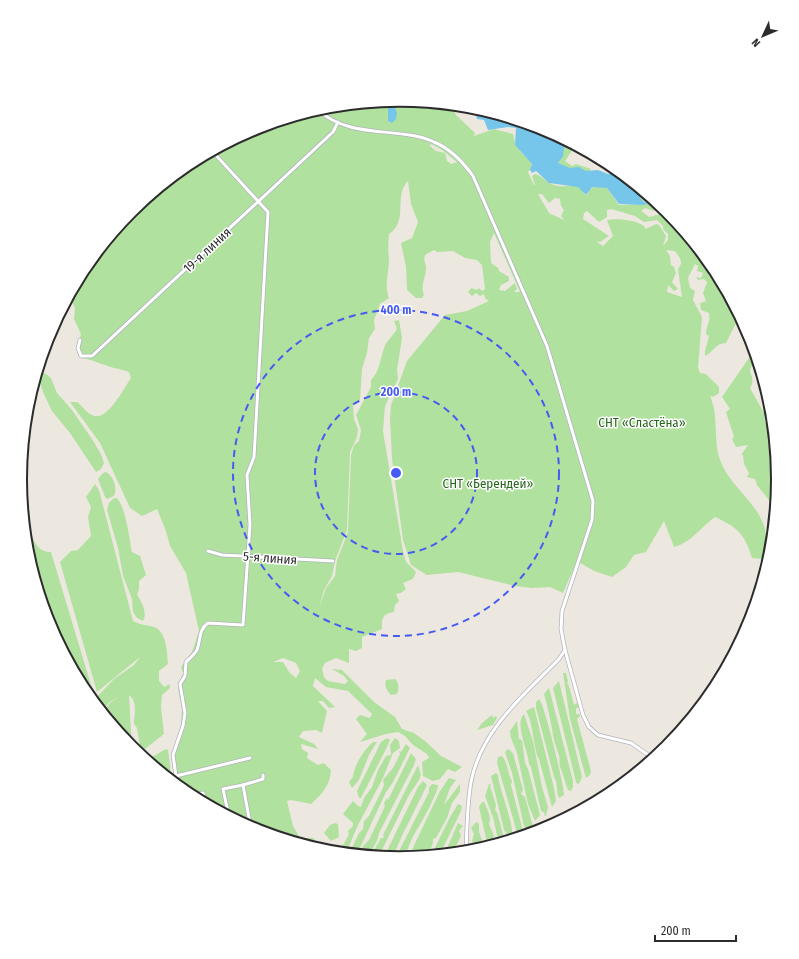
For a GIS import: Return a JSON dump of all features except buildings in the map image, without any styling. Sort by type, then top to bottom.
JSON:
[{"type":"street","points":[[325,114],[338,122],[362,129],[426,139],[436,142],[458,158],[467,169],[477,186],[540,326],[593,501],[592,520],[562,611],[561,629],[584,715],[589,727],[598,735],[631,742],[650,756]]},
{"type":"street","name":"19-я линия","points":[[80,340],[78,348],[81,356],[92,356],[333,132],[338,122]]},
{"type":"street","points":[[216,155],[268,212],[254,457],[247,475],[250,525],[243,625],[208,623],[200,633],[198,648],[195,654],[186,662],[185,676],[180,684],[184,706],[183,726],[173,755],[176,776],[250,758]]},
{"type":"street","name":"5-я линия","points":[[208,551],[222,555],[333,561]]},
{"type":"street","points":[[466,846],[471,782],[480,752],[496,726],[566,650]]},
{"type":"street","points":[[227,810],[223,789],[260,781],[263,779],[263,775]]},
{"type":"street","points":[[243,785],[250,821]]},
{"type":"green space","points":[[400,107],[454,111],[456,115],[475,133],[474,136],[494,129],[513,134],[519,149],[524,156],[531,161],[532,167],[528,172],[534,185],[532,176],[535,174],[554,185],[575,186],[582,188],[585,195],[587,195],[592,187],[607,188],[619,205],[649,204],[638,198],[639,194],[656,209],[654,211],[645,208],[641,211],[649,217],[661,214],[680,234],[709,273],[722,293],[737,321],[726,343],[722,343],[717,346],[705,356],[709,336],[706,334],[709,313],[701,310],[700,303],[706,301],[703,293],[707,282],[704,279],[698,280],[696,277],[701,278],[703,273],[697,271],[698,266],[695,264],[688,278],[690,288],[695,291],[693,300],[702,317],[698,368],[700,373],[706,374],[719,387],[719,393],[713,397],[710,396],[713,404],[720,460],[727,473],[760,517],[765,529],[766,543],[763,559],[752,558],[743,537],[739,532],[729,524],[715,517],[686,542],[674,547],[664,521],[646,552],[634,555],[626,567],[612,577],[594,571],[577,561],[563,593],[550,587],[532,588],[515,586],[458,572],[427,575],[411,565],[403,540],[392,459],[390,418],[391,405],[407,361],[445,315],[467,311],[489,301],[485,298],[484,294],[480,296],[476,293],[472,296],[468,292],[471,288],[477,290],[479,288],[482,291],[485,289],[482,265],[477,260],[465,258],[453,251],[437,252],[434,250],[425,255],[424,259],[426,272],[423,285],[424,295],[422,298],[416,298],[407,290],[406,267],[401,243],[412,238],[418,222],[411,204],[408,181],[402,194],[398,222],[395,229],[389,234],[387,284],[389,298],[380,304],[374,320],[375,329],[369,338],[367,353],[362,369],[360,400],[353,406],[354,419],[358,429],[357,437],[350,452],[347,530],[335,561],[332,576],[324,590],[319,608],[326,588],[335,576],[337,560],[348,532],[351,455],[354,445],[359,441],[361,430],[356,415],[371,387],[371,380],[378,369],[385,345],[397,329],[394,321],[399,320],[402,338],[397,370],[398,379],[385,406],[383,431],[403,551],[406,562],[416,572],[413,579],[403,583],[406,589],[401,593],[396,594],[399,601],[395,605],[394,612],[385,615],[382,622],[382,629],[362,637],[362,648],[356,651],[349,649],[349,663],[336,658],[325,663],[322,669],[324,677],[328,681],[345,684],[348,681],[344,676],[332,669],[342,670],[374,702],[395,717],[402,729],[414,733],[441,756],[462,767],[455,772],[448,769],[440,779],[433,781],[423,776],[422,762],[429,758],[427,754],[413,745],[405,736],[398,732],[360,742],[367,734],[356,719],[360,715],[370,718],[372,714],[348,691],[326,687],[315,678],[313,686],[335,707],[329,708],[323,701],[318,701],[327,711],[322,733],[316,730],[303,731],[299,737],[314,744],[318,749],[301,744],[302,749],[308,753],[307,758],[318,765],[324,763],[331,770],[329,781],[319,797],[311,804],[291,800],[287,801],[293,826],[300,838],[314,838],[316,842],[303,839],[280,832],[257,824],[213,802],[174,776],[172,753],[180,734],[182,709],[178,689],[183,673],[181,667],[192,652],[199,631],[186,573],[170,546],[157,509],[142,516],[130,508],[100,443],[70,402],[77,402],[88,413],[98,416],[109,410],[131,378],[129,372],[124,370],[81,358],[77,349],[81,334],[74,319],[75,308],[72,302],[90,273],[119,234],[136,216],[173,184],[213,157],[235,145],[257,135],[303,120],[351,110]],"holes":[[[431,144],[442,150],[457,162],[451,164],[447,161],[445,153],[436,151],[430,146]],[[538,194],[542,194],[549,203],[555,198],[560,199],[561,206],[564,210],[561,216],[564,220],[549,213]],[[611,209],[635,216],[644,222],[657,220],[668,234],[668,240],[663,246],[666,236],[659,225],[656,224],[646,229],[644,226],[634,222],[611,219],[607,220],[613,236],[603,246],[596,241],[600,242],[609,236],[583,219],[584,213],[587,211],[599,222],[607,217],[607,210]],[[494,233],[520,292],[514,292],[517,289],[515,283],[505,291],[499,290],[501,285],[509,281],[509,277],[499,271],[498,268],[491,263],[490,242]],[[666,250],[675,251],[681,260],[681,264],[678,269],[682,297],[667,292],[668,285],[674,291],[678,289],[672,282],[676,273],[674,267],[671,265],[670,256]],[[283,658],[296,663],[300,671],[296,678],[289,672],[283,662],[273,662]]]},
{"type":"green space","points":[[563,145],[573,150],[565,161],[572,166],[576,164],[591,169],[589,172],[571,169],[557,163]]},
{"type":"green space","points":[[750,356],[754,365],[752,365],[750,370],[752,381],[750,388],[764,413],[765,422],[768,425],[769,431],[772,480],[771,503],[757,485],[755,479],[747,477],[749,473],[744,464],[743,455],[741,455],[748,445],[736,447],[732,439],[734,437],[726,412],[730,409],[722,397]]},
{"type":"green space","points":[[43,373],[51,378],[57,393],[72,410],[92,439],[101,454],[104,463],[101,469],[96,472],[70,433],[52,411],[40,383]]},
{"type":"green space","points":[[106,472],[113,479],[115,486],[114,496],[107,499],[98,479],[103,473]]},
{"type":"green space","points":[[95,484],[99,490],[133,621],[154,627],[162,633],[166,643],[168,664],[159,671],[159,681],[164,687],[170,684],[170,688],[162,695],[161,707],[164,734],[143,750],[140,747],[137,728],[134,724],[135,705],[132,698],[129,695],[131,738],[106,708],[119,696],[110,702],[105,707],[97,696],[114,679],[134,665],[140,657],[97,692],[60,562],[71,551],[78,550],[91,536],[88,517],[91,507],[86,497]]},
{"type":"green space","points":[[114,498],[119,501],[122,507],[127,523],[132,552],[140,556],[146,575],[139,581],[139,590],[137,594],[145,614],[143,621],[137,618],[133,612],[132,599],[123,576],[118,548],[107,510],[109,503]]},
{"type":"green space","points":[[31,535],[33,540],[42,550],[51,552],[92,689],[77,666],[55,622],[40,576]]},
{"type":"green space","points":[[563,673],[566,673],[567,683],[574,705],[577,703],[579,704],[578,708],[576,708],[576,714],[579,714],[580,716],[577,719],[591,771],[590,775],[586,778],[570,719]]},
{"type":"green space","points":[[395,679],[398,684],[398,692],[397,694],[391,695],[386,688],[386,680]]},
{"type":"green space","points":[[559,681],[582,777],[579,784],[576,783],[553,688]]},
{"type":"green space","points":[[549,688],[573,781],[571,791],[568,790],[560,767],[559,755],[554,740],[544,694]]},
{"type":"green space","points":[[539,699],[542,704],[549,728],[561,776],[564,795],[559,798],[536,708],[536,702]]},
{"type":"green space","points":[[534,707],[554,788],[556,801],[552,807],[537,756],[530,721],[526,711]]},
{"type":"green space","points":[[524,714],[533,741],[542,787],[548,807],[546,816],[544,815],[545,813],[541,811],[531,767],[522,738],[520,724],[521,718]]},
{"type":"green space","points":[[492,715],[493,718],[496,716],[497,718],[493,725],[477,730],[482,723]]},
{"type":"green space","points":[[517,721],[519,739],[522,740],[525,763],[528,769],[540,815],[535,821],[528,804],[517,753],[511,738],[510,731]]},
{"type":"green space","points":[[387,738],[390,740],[388,745],[361,798],[359,798],[357,791],[381,742]]},
{"type":"green space","points":[[395,738],[399,741],[400,748],[393,753],[383,778],[358,825],[348,848],[342,847],[349,834],[348,831],[353,826],[353,823],[343,814],[353,801],[361,807],[364,798],[372,787],[378,770],[386,756],[391,755],[390,745]]},
{"type":"green space","points":[[373,742],[377,742],[369,755],[359,780],[352,788],[349,782],[353,777],[357,763],[366,749]]},
{"type":"green space","points":[[406,744],[410,748],[386,792],[359,850],[351,849],[359,833],[363,829],[364,821],[369,816],[382,790],[384,785],[383,780],[393,768],[400,754],[399,751],[401,752]]},
{"type":"green space","points":[[166,749],[168,750],[171,773],[154,760],[151,757]]},
{"type":"green space","points":[[508,749],[513,753],[523,790],[521,794],[525,797],[532,823],[532,826],[527,829],[524,826],[512,773],[505,752]]},
{"type":"green space","points":[[411,753],[416,759],[414,765],[379,833],[377,841],[371,851],[362,850],[363,846],[369,840],[385,806],[384,803],[387,798],[388,800]]},
{"type":"green space","points":[[502,756],[504,758],[512,781],[511,785],[523,831],[517,833],[497,763],[498,757]]},
{"type":"green space","points":[[418,765],[421,775],[419,780],[409,795],[381,851],[374,851],[381,838],[384,838],[383,835]]},
{"type":"green space","points":[[496,773],[498,775],[510,819],[512,834],[508,835],[504,830],[491,776]]},
{"type":"green space","points":[[449,778],[456,780],[450,788],[444,805],[460,784],[460,792],[452,803],[447,818],[436,838],[433,839],[430,851],[411,852],[440,791]]},
{"type":"green space","points":[[423,781],[427,785],[396,850],[395,852],[387,851],[418,787]]},
{"type":"green space","points":[[432,784],[438,785],[429,809],[413,836],[407,852],[399,852],[429,792],[429,788]]},
{"type":"green space","points":[[489,784],[491,784],[490,786],[496,805],[495,811],[497,812],[504,837],[498,838],[493,817],[485,796]]},
{"type":"green space","points":[[482,802],[484,802],[489,813],[489,824],[494,836],[492,840],[487,841],[479,807]]},
{"type":"green space","points":[[458,804],[462,806],[442,850],[434,850]]},
{"type":"green space","points":[[476,822],[479,824],[479,832],[483,842],[474,844],[472,841],[474,834],[471,828]]},
{"type":"green space","points":[[335,823],[338,824],[339,837],[331,841],[324,833],[330,825]]},
{"type":"green space","points":[[458,823],[463,826],[459,831],[461,836],[455,848],[447,849]]},
{"type":"water","points":[[388,107],[395,107],[397,113],[396,119],[392,123],[388,121]]},
{"type":"water","points":[[476,115],[496,120],[542,135],[564,145],[563,156],[558,163],[570,168],[579,167],[586,171],[598,170],[612,174],[641,196],[640,198],[644,202],[649,203],[644,205],[619,204],[607,188],[592,187],[586,195],[578,187],[549,183],[536,171],[532,173],[530,170],[532,164],[515,145],[516,128],[508,127],[488,130],[484,120],[477,119]]},
{"type":"park label","name":"СНТ «Сластёна»","points":[[642,422]]},
{"type":"park label","name":"СНТ «Берендей»","points":[[488,483]]}]
